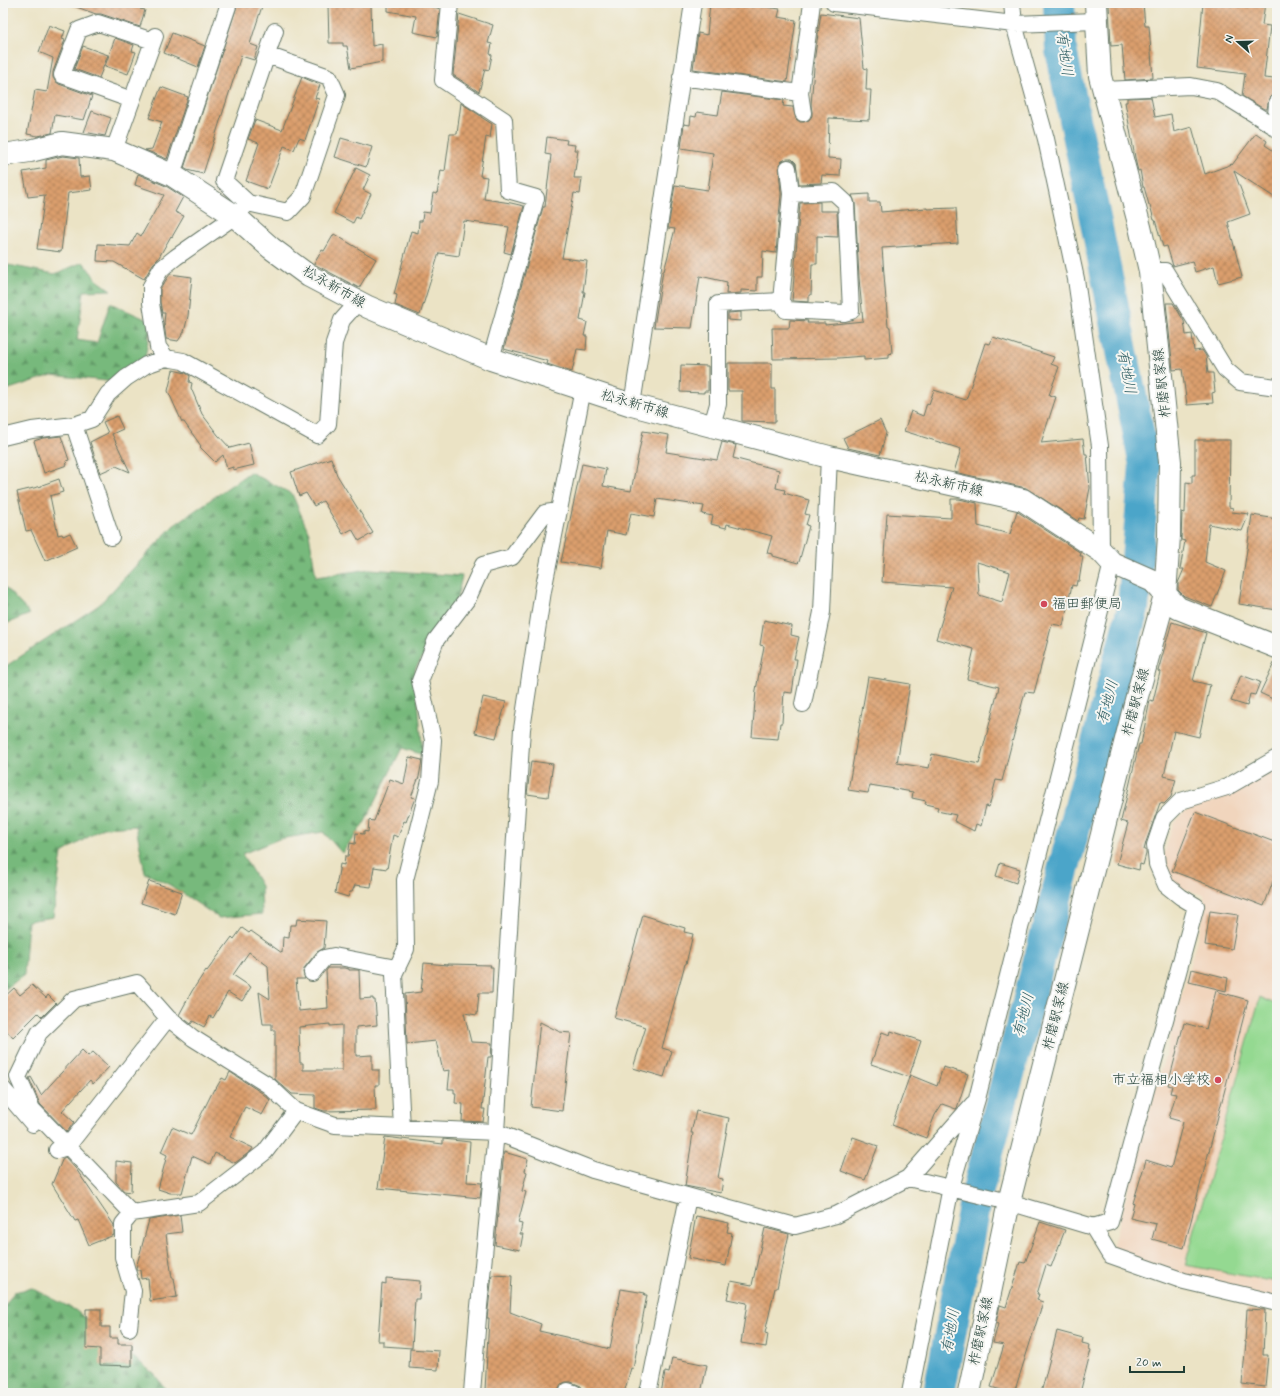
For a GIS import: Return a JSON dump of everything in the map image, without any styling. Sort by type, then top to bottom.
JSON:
[{"type":"main road","name":"柞磨駅家線","points":[[969,1393],[1009,1202],[1136,700],[1169,536],[1170,462],[1150,271],[1140,227],[1100,76],[1096,12]]},
{"type":"main road","name":"松永新市線","points":[[3,155],[30,151],[62,143],[114,150],[172,175],[242,210],[271,248],[309,276],[368,307],[491,358],[632,405],[829,457],[1023,500],[1107,557],[1159,588],[1178,608],[1277,647]]},
{"type":"street","points":[[172,175],[229,3]]},
{"type":"street","points":[[450,3],[443,80],[504,120],[508,190],[536,198],[491,358]]},
{"type":"street","points":[[632,405],[693,3]]},
{"type":"street","points":[[803,113],[800,93],[812,3]]},
{"type":"street","points":[[834,3],[1014,24],[1096,12]]},
{"type":"street","points":[[910,1393],[951,1187],[977,1099],[1107,557],[1100,446],[1076,279],[1046,139],[1014,24],[1012,3]]},
{"type":"street","points":[[114,150],[132,100],[154,38],[98,23],[79,30],[62,75],[132,100]]},
{"type":"street","points":[[242,210],[224,181],[275,31]]},
{"type":"street","points":[[166,358],[158,347],[151,302],[152,286],[161,269],[242,210],[288,212],[303,196],[337,95],[329,77],[267,55]]},
{"type":"street","points":[[682,77],[800,93]]},
{"type":"street","points":[[1104,90],[1191,86],[1217,91],[1276,128],[1277,103]]},
{"type":"street","points":[[788,168],[791,194],[781,301],[786,310],[851,311],[846,203],[834,192],[791,194]]},
{"type":"street","points":[[1150,271],[1165,271],[1225,369],[1240,382],[1277,387]]},
{"type":"street","points":[[712,425],[718,404],[718,304],[781,301]]},
{"type":"street","points":[[3,437],[32,430],[74,425],[92,419],[108,394],[126,378],[146,365],[166,358],[183,361],[317,435],[328,424],[334,343],[342,320],[359,302]]},
{"type":"street","points":[[472,1393],[496,1132],[522,728],[542,591],[583,389]]},
{"type":"street","points":[[74,425],[111,537]]},
{"type":"street","points":[[803,704],[822,612],[829,457]]},
{"type":"street","points":[[402,1128],[394,974],[406,949],[405,880],[430,781],[433,740],[420,681],[436,640],[468,598],[483,565],[512,557],[544,513],[559,511]]},
{"type":"street","points":[[908,1178],[1009,1202],[1093,1227],[1110,1222],[1196,906],[1180,897],[1166,885],[1157,864],[1155,845],[1164,818],[1181,801],[1227,787],[1277,758]]},
{"type":"street","points":[[312,973],[324,958],[334,956],[396,968]]},
{"type":"street","points":[[132,1213],[32,1109],[18,1077],[39,1033],[74,999],[138,983],[168,1018],[193,1038],[268,1085],[296,1111],[335,1125],[496,1132],[594,1170],[795,1226],[836,1214],[908,1178],[977,1099]]},
{"type":"street","points":[[3,1089],[57,1150],[67,1147],[168,1018]]},
{"type":"street","points":[[129,1328],[133,1292],[124,1257],[124,1224],[132,1213],[200,1203],[265,1152],[296,1111]]},
{"type":"street","points":[[646,1393],[650,1389],[688,1196]]},
{"type":"street","points":[[1093,1227],[1110,1255],[1184,1281],[1277,1303]]},
{"type":"shaded area","name":"市立福相小学校","points":[[1277,766],[1277,1299],[1186,1277],[1111,1251],[1205,910],[1204,895],[1179,888],[1166,877],[1164,854],[1173,824],[1183,813],[1197,804],[1219,798]]},
{"type":"green space","points":[[83,262],[97,280],[111,290],[84,291],[77,340],[97,343],[110,303],[152,322],[145,357],[115,382],[52,375],[3,391],[3,264],[55,274]]},
{"type":"green space","points":[[250,472],[292,494],[309,533],[316,577],[370,569],[462,576],[455,607],[415,669],[423,755],[402,748],[365,822],[342,853],[323,832],[279,839],[242,854],[261,886],[262,914],[219,918],[170,885],[145,873],[136,826],[103,828],[62,853],[53,917],[28,921],[24,975],[3,991],[3,668],[99,605],[173,526]]},
{"type":"green space","points":[[3,585],[30,614],[3,625]]},
{"type":"green space","points":[[1260,997],[1277,1005],[1277,1282],[1185,1265]]},
{"type":"green space","points":[[32,1288],[75,1310],[154,1374],[169,1393],[3,1393],[3,1309],[14,1292]]},
{"type":"building","points":[[71,3],[142,3],[140,9],[145,10],[140,27],[101,14],[96,14],[71,5]]},
{"type":"building","points":[[238,3],[263,3],[250,44],[258,47],[254,60],[241,56],[203,174],[187,170],[184,168]]},
{"type":"building","points":[[343,3],[371,3],[372,46],[382,44],[382,62],[351,68],[347,46],[343,46],[343,43],[329,43],[328,5]]},
{"type":"building","points":[[388,3],[432,3],[431,6],[440,9],[437,37],[413,32],[416,16],[388,11]]},
{"type":"building","points":[[710,3],[739,3],[780,9],[778,17],[796,20],[787,82],[693,69],[698,33],[707,35]]},
{"type":"building","points":[[1143,3],[1145,26],[1149,26],[1153,78],[1125,80],[1122,45],[1111,46],[1109,4]]},
{"type":"building","points":[[1203,3],[1265,3],[1262,25],[1270,26],[1264,78],[1275,79],[1273,94],[1269,98],[1267,109],[1264,109],[1242,96],[1245,74],[1197,68]]},
{"type":"building","points":[[821,13],[859,18],[864,68],[867,69],[866,90],[871,90],[869,120],[829,118],[828,158],[841,159],[840,176],[822,175],[821,183],[799,184],[796,163],[792,159],[782,161],[779,164],[781,194],[776,253],[763,251],[762,277],[757,277],[757,291],[741,290],[741,293],[726,294],[727,282],[700,276],[692,328],[654,327],[663,271],[675,229],[668,228],[675,185],[708,190],[713,153],[681,148],[684,124],[690,125],[691,116],[696,117],[697,112],[718,115],[722,92],[784,100],[783,106],[793,107],[796,119],[800,122],[809,120],[812,116],[811,105],[815,55]]},
{"type":"building","points":[[459,14],[493,25],[488,43],[492,44],[490,54],[492,55],[489,70],[485,69],[479,92],[453,75]]},
{"type":"building","points":[[49,25],[65,31],[62,39],[65,40],[53,72],[55,81],[59,84],[92,96],[84,120],[55,115],[52,133],[38,136],[27,134],[35,90],[47,92],[53,58],[39,52]]},
{"type":"building","points":[[172,33],[205,46],[198,67],[164,53]]},
{"type":"building","points":[[115,38],[134,45],[132,51],[136,52],[128,74],[105,66]]},
{"type":"building","points":[[83,46],[108,55],[99,78],[74,69]]},
{"type":"building","points":[[302,77],[320,85],[315,98],[319,99],[305,140],[299,138],[294,150],[284,146],[268,189],[246,181],[259,143],[248,139],[255,120],[282,130]]},
{"type":"building","points":[[161,87],[188,97],[167,159],[145,150],[152,149],[162,122],[149,118]]},
{"type":"building","points":[[1151,97],[1155,117],[1171,114],[1174,132],[1192,127],[1205,174],[1232,165],[1256,133],[1267,141],[1265,145],[1277,153],[1277,199],[1234,171],[1250,214],[1228,222],[1242,277],[1218,283],[1214,266],[1195,272],[1192,261],[1173,266],[1167,246],[1163,247],[1143,187],[1140,170],[1138,171],[1125,102],[1127,102],[1127,98]]},
{"type":"building","points":[[461,103],[492,124],[490,138],[486,137],[480,176],[487,177],[484,199],[524,206],[511,254],[504,252],[509,227],[464,221],[459,256],[439,253],[420,315],[395,305],[397,295],[394,294],[411,231],[418,233],[419,221],[422,221],[423,212],[430,213],[433,193],[437,194],[441,170],[445,171],[450,134],[457,134]]},
{"type":"building","points":[[92,111],[111,118],[105,136],[84,132]]},
{"type":"building","points":[[547,137],[567,140],[566,144],[575,145],[574,150],[578,150],[574,178],[582,178],[580,194],[574,193],[562,258],[587,261],[583,292],[585,292],[580,320],[587,322],[584,336],[587,336],[586,350],[577,349],[572,372],[547,364],[548,361],[504,349],[543,207],[545,207],[551,155],[545,154]]},
{"type":"building","points":[[341,138],[372,147],[366,167],[335,157]]},
{"type":"building","points":[[63,156],[79,158],[80,177],[90,176],[92,190],[68,193],[61,252],[37,249],[45,195],[28,197],[23,172],[46,168],[46,160]]},
{"type":"building","points":[[356,168],[370,175],[363,190],[371,194],[359,219],[356,217],[353,223],[334,213]]},
{"type":"building","points":[[138,174],[166,186],[183,197],[175,212],[184,216],[144,279],[114,262],[97,261],[98,244],[130,246],[137,233],[141,236],[164,195],[135,185]]},
{"type":"building","points":[[869,194],[869,202],[880,202],[881,212],[927,208],[956,208],[958,243],[882,248],[888,327],[890,327],[892,353],[889,354],[889,358],[864,360],[864,356],[773,359],[772,328],[789,328],[790,320],[808,321],[807,323],[825,323],[825,325],[863,321],[855,203],[852,195]]},
{"type":"building","points":[[820,202],[820,211],[837,211],[838,237],[817,236],[817,264],[812,264],[811,295],[809,295],[809,302],[792,301],[800,203]]},
{"type":"building","points":[[334,234],[376,259],[359,288],[314,264]]},
{"type":"building","points":[[170,274],[192,277],[188,316],[184,332],[178,341],[166,339],[164,323],[165,313],[162,313],[160,302],[160,289]]},
{"type":"building","points":[[1166,303],[1173,303],[1184,321],[1186,335],[1192,334],[1194,351],[1202,350],[1206,356],[1208,373],[1213,373],[1215,392],[1212,393],[1213,403],[1187,405],[1182,369],[1173,370]]},
{"type":"building","points":[[741,312],[741,321],[728,320],[728,313]]},
{"type":"building","points":[[993,337],[1054,357],[1051,364],[1059,367],[1049,395],[1056,397],[1041,443],[1083,439],[1085,454],[1087,454],[1090,488],[1084,519],[1079,518],[1078,521],[1026,488],[954,472],[961,449],[904,431],[911,411],[923,416],[927,403],[929,404],[934,390],[966,400],[985,343],[990,344]]},
{"type":"building","points":[[728,363],[772,363],[772,389],[775,389],[775,422],[742,421],[742,391],[728,391]]},
{"type":"building","points":[[681,365],[708,366],[708,391],[704,391],[704,393],[680,392]]},
{"type":"building","points":[[173,370],[186,373],[190,376],[189,382],[192,383],[191,388],[202,414],[230,448],[249,443],[254,465],[233,470],[233,467],[227,469],[223,455],[215,462],[200,447],[201,446],[184,422],[182,422],[168,391]]},
{"type":"building","points":[[117,416],[123,429],[112,434],[130,472],[116,466],[100,473],[90,442],[108,433],[103,422]]},
{"type":"building","points":[[880,420],[886,433],[880,455],[848,448],[843,438]]},
{"type":"building","points":[[643,431],[669,435],[666,452],[717,460],[722,442],[736,445],[733,458],[779,470],[776,488],[785,490],[784,493],[809,500],[805,514],[809,515],[806,525],[809,526],[799,562],[773,556],[773,554],[767,553],[772,536],[727,524],[726,528],[711,524],[713,516],[702,514],[704,506],[657,499],[654,517],[631,513],[626,535],[607,531],[601,568],[561,562],[582,464],[606,469],[603,486],[631,491]]},
{"type":"building","points":[[61,436],[69,460],[66,461],[67,465],[44,473],[34,441],[43,438]]},
{"type":"building","points":[[1195,440],[1230,440],[1229,507],[1233,508],[1232,512],[1249,514],[1242,531],[1209,524],[1205,562],[1226,571],[1212,607],[1184,596],[1178,590],[1178,583],[1184,569],[1180,569],[1185,541],[1181,540],[1182,512],[1185,513],[1186,482],[1192,483],[1192,475],[1195,475]]},
{"type":"building","points":[[331,458],[337,475],[373,533],[359,541],[352,529],[343,534],[323,501],[314,506],[306,493],[299,496],[291,472]]},
{"type":"building","points":[[59,479],[63,492],[50,496],[58,535],[62,534],[63,536],[70,533],[77,547],[45,561],[31,530],[26,531],[17,492],[42,486]]},
{"type":"building","points":[[951,499],[959,499],[977,503],[978,526],[1010,534],[1017,511],[1081,553],[1080,556],[1083,556],[1079,581],[1077,581],[1076,586],[1072,585],[1063,626],[1052,624],[1034,693],[1025,692],[1002,781],[996,780],[989,807],[986,806],[981,826],[976,824],[974,831],[954,821],[956,815],[937,811],[938,807],[925,804],[926,801],[912,798],[913,792],[870,785],[868,793],[848,790],[868,677],[910,684],[897,763],[929,768],[932,754],[979,764],[999,687],[967,679],[974,649],[936,639],[952,587],[882,582],[887,514],[951,518]],"holes":[[[977,562],[1010,572],[1002,602],[979,595]]]},
{"type":"building","points":[[1252,515],[1277,519],[1277,610],[1239,604]]},
{"type":"building","points":[[764,620],[792,626],[791,635],[799,637],[794,659],[797,659],[792,693],[784,692],[782,723],[780,723],[778,739],[752,737],[756,690],[764,646],[760,645]]},
{"type":"building","points":[[1172,622],[1206,633],[1193,681],[1210,685],[1199,737],[1174,731],[1164,776],[1176,779],[1171,797],[1164,804],[1160,803],[1146,842],[1144,850],[1146,850],[1146,854],[1143,865],[1140,864],[1139,870],[1117,864],[1128,823],[1121,821],[1139,744],[1141,744],[1150,700],[1153,701],[1160,672],[1158,671]]},
{"type":"building","points":[[1277,659],[1277,701],[1260,693]]},
{"type":"building","points":[[1241,675],[1260,682],[1255,695],[1250,694],[1247,706],[1231,701]]},
{"type":"building","points":[[483,697],[506,702],[496,738],[475,733]]},
{"type":"building","points":[[409,757],[422,760],[419,777],[411,797],[415,798],[406,822],[404,821],[398,837],[393,835],[387,869],[374,867],[371,887],[355,885],[348,897],[335,893],[340,864],[344,865],[345,856],[348,856],[350,843],[355,844],[356,833],[364,834],[364,831],[368,832],[369,820],[374,821],[390,779],[404,784]]},
{"type":"building","points":[[531,761],[553,764],[548,797],[527,794]]},
{"type":"building","points":[[1195,812],[1277,843],[1277,871],[1264,906],[1172,871]]},
{"type":"building","points":[[1000,863],[1020,869],[1016,883],[996,876]]},
{"type":"building","points":[[149,881],[182,892],[175,914],[141,903]]},
{"type":"building","points":[[1210,911],[1238,915],[1232,949],[1205,945]]},
{"type":"building","points":[[643,915],[685,928],[684,932],[693,934],[662,1048],[672,1051],[664,1077],[633,1068],[646,1027],[614,1018]]},
{"type":"building","points":[[297,919],[326,921],[324,948],[317,952],[305,967],[303,972],[305,979],[296,979],[299,1011],[328,1008],[326,971],[328,968],[359,970],[360,999],[373,998],[373,1000],[375,1000],[377,1025],[356,1027],[356,1056],[372,1055],[372,1070],[379,1070],[379,1085],[375,1085],[376,1110],[324,1111],[315,1108],[315,1095],[292,1094],[275,1079],[275,1030],[272,1030],[272,1024],[263,1024],[259,992],[270,999],[268,966],[249,952],[233,975],[251,987],[242,1001],[228,992],[213,1018],[210,1016],[204,1027],[193,1021],[191,1024],[179,1015],[192,991],[206,970],[207,971],[232,937],[234,939],[242,928],[249,933],[251,931],[282,953],[283,937],[289,938],[290,925],[296,925]],"holes":[[[330,1024],[330,1026],[342,1025],[342,1070],[303,1070],[303,1063],[300,1063],[299,1027]]]},
{"type":"building","points":[[424,963],[448,965],[491,965],[490,967],[493,967],[492,993],[479,993],[477,1015],[464,1013],[471,1042],[492,1043],[491,1057],[488,1057],[482,1109],[485,1109],[483,1122],[462,1121],[463,1104],[455,1103],[456,1093],[454,1093],[454,1089],[448,1089],[450,1070],[443,1071],[436,1041],[407,1044],[405,994],[421,992]]},
{"type":"building","points":[[1192,969],[1228,978],[1226,991],[1189,982]]},
{"type":"building","points":[[32,985],[46,998],[48,995],[56,1003],[42,1017],[38,1013],[13,1038],[3,1027],[3,998],[14,988],[20,995]]},
{"type":"building","points":[[1216,991],[1248,1000],[1184,1248],[1152,1239],[1156,1224],[1130,1218],[1146,1160],[1171,1168],[1183,1122],[1169,1118],[1176,1094],[1170,1093],[1172,1086],[1168,1085],[1184,1023],[1206,1029]]},
{"type":"building","points":[[540,1022],[560,1032],[571,1033],[562,1111],[531,1107]]},
{"type":"building","points":[[891,1031],[921,1041],[909,1077],[871,1064],[882,1032],[890,1035]]},
{"type":"building","points":[[82,1050],[88,1056],[93,1052],[109,1067],[93,1084],[90,1080],[62,1111],[74,1122],[67,1132],[40,1104],[29,1078],[31,1077],[41,1095]]},
{"type":"building","points":[[943,1067],[968,1074],[957,1108],[956,1109],[942,1104],[935,1115],[926,1138],[892,1125],[910,1075],[937,1086]]},
{"type":"building","points":[[230,1072],[270,1100],[262,1115],[245,1107],[230,1137],[253,1148],[235,1163],[215,1153],[210,1164],[192,1156],[182,1193],[170,1193],[158,1189],[167,1155],[161,1152],[172,1127],[191,1135],[214,1089],[215,1090],[222,1078],[226,1080]]},
{"type":"building","points":[[696,1111],[729,1118],[718,1178],[723,1179],[721,1193],[685,1186],[693,1133],[691,1133]]},
{"type":"building","points":[[385,1137],[443,1144],[443,1139],[470,1142],[467,1182],[482,1183],[480,1198],[378,1188]]},
{"type":"building","points":[[853,1137],[878,1146],[865,1180],[841,1171]]},
{"type":"building","points":[[504,1152],[528,1159],[525,1171],[527,1172],[522,1191],[526,1192],[518,1223],[522,1224],[520,1234],[523,1234],[520,1250],[495,1245]]},
{"type":"building","points":[[65,1157],[76,1169],[114,1225],[114,1235],[89,1245],[78,1220],[75,1221],[52,1184],[63,1158]]},
{"type":"building","points":[[116,1161],[132,1163],[131,1192],[124,1191],[116,1182]]},
{"type":"building","points":[[180,1215],[182,1232],[166,1234],[172,1278],[174,1278],[177,1297],[150,1301],[148,1278],[141,1279],[140,1270],[137,1270],[136,1268],[149,1220]]},
{"type":"building","points":[[696,1216],[729,1223],[727,1232],[732,1233],[726,1266],[688,1258]]},
{"type":"building","points":[[1040,1222],[1065,1230],[1051,1267],[1046,1265],[1037,1294],[1039,1294],[1037,1300],[1043,1302],[1014,1393],[1011,1393],[991,1387],[1004,1345],[993,1343],[998,1324],[996,1323],[1000,1305],[1006,1307],[1020,1262],[1025,1263]]},
{"type":"building","points":[[765,1228],[789,1234],[765,1333],[768,1334],[766,1347],[741,1343],[747,1303],[727,1299],[731,1281],[752,1285]]},
{"type":"building","points":[[492,1275],[512,1276],[510,1312],[541,1324],[539,1331],[610,1349],[621,1289],[645,1293],[644,1295],[647,1295],[633,1369],[631,1368],[624,1393],[583,1393],[581,1386],[571,1382],[561,1384],[559,1393],[495,1393],[495,1390],[485,1390],[489,1318],[487,1318]]},
{"type":"building","points":[[386,1278],[420,1281],[419,1299],[415,1299],[412,1348],[383,1346],[383,1341],[378,1341],[382,1283],[386,1284]]},
{"type":"building","points":[[86,1309],[101,1309],[101,1327],[110,1327],[110,1338],[118,1338],[118,1344],[132,1344],[132,1366],[100,1365],[100,1349],[86,1348]]},
{"type":"building","points":[[1247,1309],[1265,1310],[1263,1355],[1268,1355],[1265,1387],[1242,1384]]},
{"type":"building","points":[[1057,1331],[1083,1338],[1082,1343],[1090,1345],[1089,1349],[1091,1350],[1080,1393],[1041,1393]]},
{"type":"building","points":[[410,1349],[439,1351],[438,1370],[409,1368]]},
{"type":"building","points":[[672,1358],[707,1365],[701,1393],[661,1393],[665,1372],[669,1373]]},
{"type":"waterway","name":"有地川","points":[[939,1393],[975,1201],[1133,608],[1145,465],[1061,50],[1059,3]]},
{"type":"place","name":"福田郵便局","points":[[1044,604]]},
{"type":"place","name":"市立福相小学校","points":[[1218,1080]]}]
